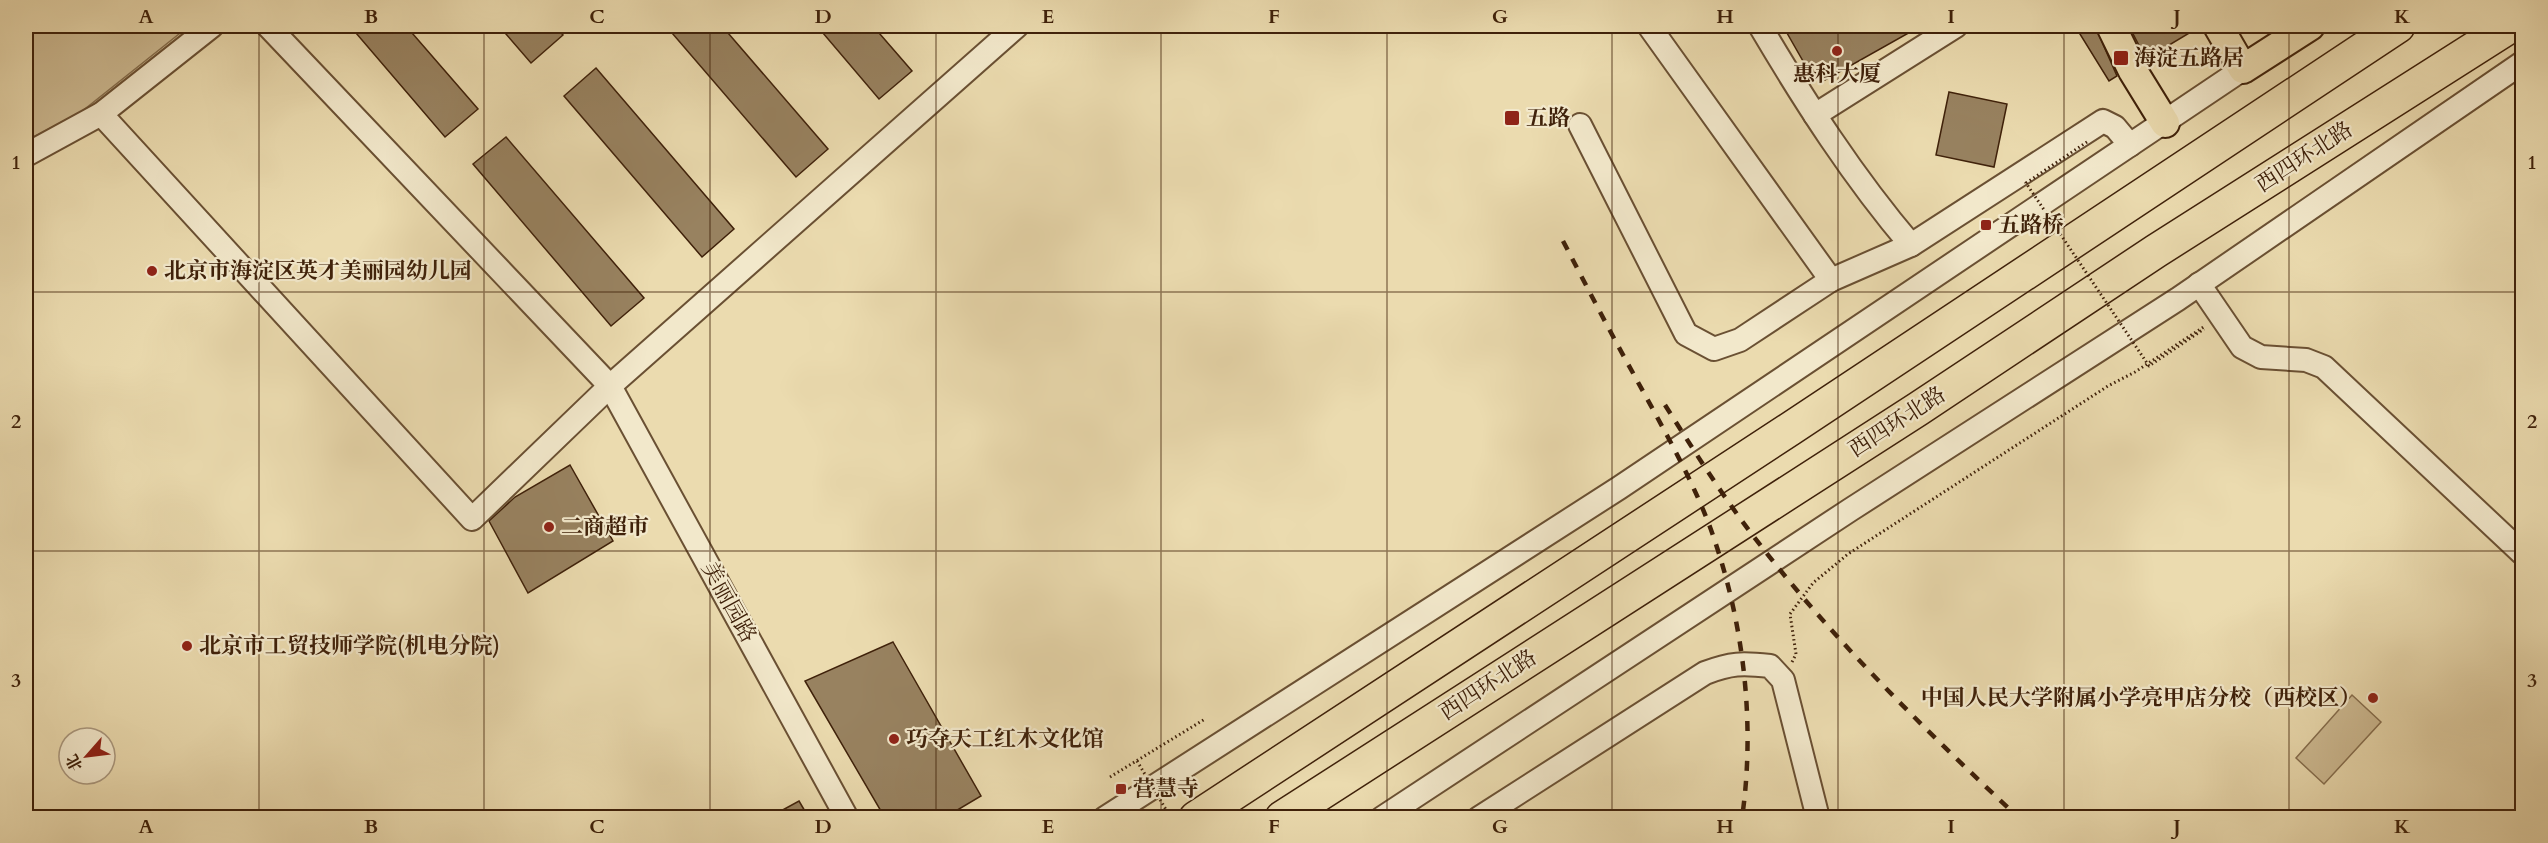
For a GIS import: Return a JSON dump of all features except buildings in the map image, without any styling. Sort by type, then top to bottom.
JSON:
[{"type":"highway","points":[[1196,818],[1780,436],[2398,26]]},
{"type":"highway","name":"西四环北路","points":[[1282,818],[1908,416],[2146,258],[2510,26]]},
{"type":"main road","points":[[2111,26],[2133,70],[2165,123]]},
{"type":"main road","points":[[2218,26],[2243,69],[2310,26]]},
{"type":"street","points":[[26,155],[101,114],[212,26]]},
{"type":"street","name":"美丽园路","points":[[268,26],[610,386],[847,818]]},
{"type":"street","points":[[101,114],[472,519],[610,386],[1017,26]]},
{"type":"street","points":[[1649,26],[1832,280]]},
{"type":"street","points":[[1760,26],[1815,115],[1880,208],[1911,245]]},
{"type":"street","points":[[1815,115],[1956,26]]},
{"type":"street","name":"西四环北路","points":[[1383,818],[2199,284],[2523,63]]},
{"type":"street","points":[[1105,818],[1619,488],[2243,69]]},
{"type":"street","points":[[1580,125],[1686,334],[1714,350],[1740,340],[1832,280],[1911,245],[2103,121],[2115,127],[2130,145]]},
{"type":"street","points":[[2199,284],[2210,320],[2242,347],[2261,357],[2306,360],[2324,367],[2523,553]]},
{"type":"street","points":[[1479,818],[1705,673],[1728,664],[1770,666],[1783,680],[1818,818]]},
{"type":"path","points":[[2087,142],[2026,183],[2149,366],[2210,320]]},
{"type":"path","points":[[1783,680],[1796,654],[1790,614],[1813,582],[1848,554],[2211,322],[2210,320]]},
{"type":"path","points":[[1110,777],[1205,718]]},
{"type":"path","points":[[1137,761],[1172,818]]},
{"type":"shaded area","points":[[26,26],[189,26],[81,112],[26,141]]},
{"type":"shaded area","points":[[2352,695],[2381,722],[2324,784],[2296,758]]},
{"type":"railway","points":[[1563,241],[1684,468],[1710,527],[1721,562],[1731,597],[1744,670],[1748,744],[1742,818]]},
{"type":"railway","points":[[1665,405],[1740,518],[1813,609],[1913,716],[2019,818]]},
{"type":"place","name":"惠科大厦","points":[[1837,51]]},
{"type":"place","name":"海淀五路居","points":[[2121,58]]},
{"type":"place","name":"五路","points":[[1512,118]]},
{"type":"place","name":"五路桥","points":[[1986,225]]},
{"type":"place","name":"北京市海淀区英才美丽园幼儿园","points":[[152,271]]},
{"type":"place","name":"二商超市","points":[[549,527]]},
{"type":"place","name":"北京市工贸技师学院(机电分院)","points":[[187,646]]},
{"type":"place","name":"中国人民大学附属小学亮甲店分校（西校区）","points":[[2373,698]]},
{"type":"place","name":"巧夺天工红木文化馆","points":[[894,739]]},
{"type":"place","name":"营慧寺","points":[[1121,789]]}]
